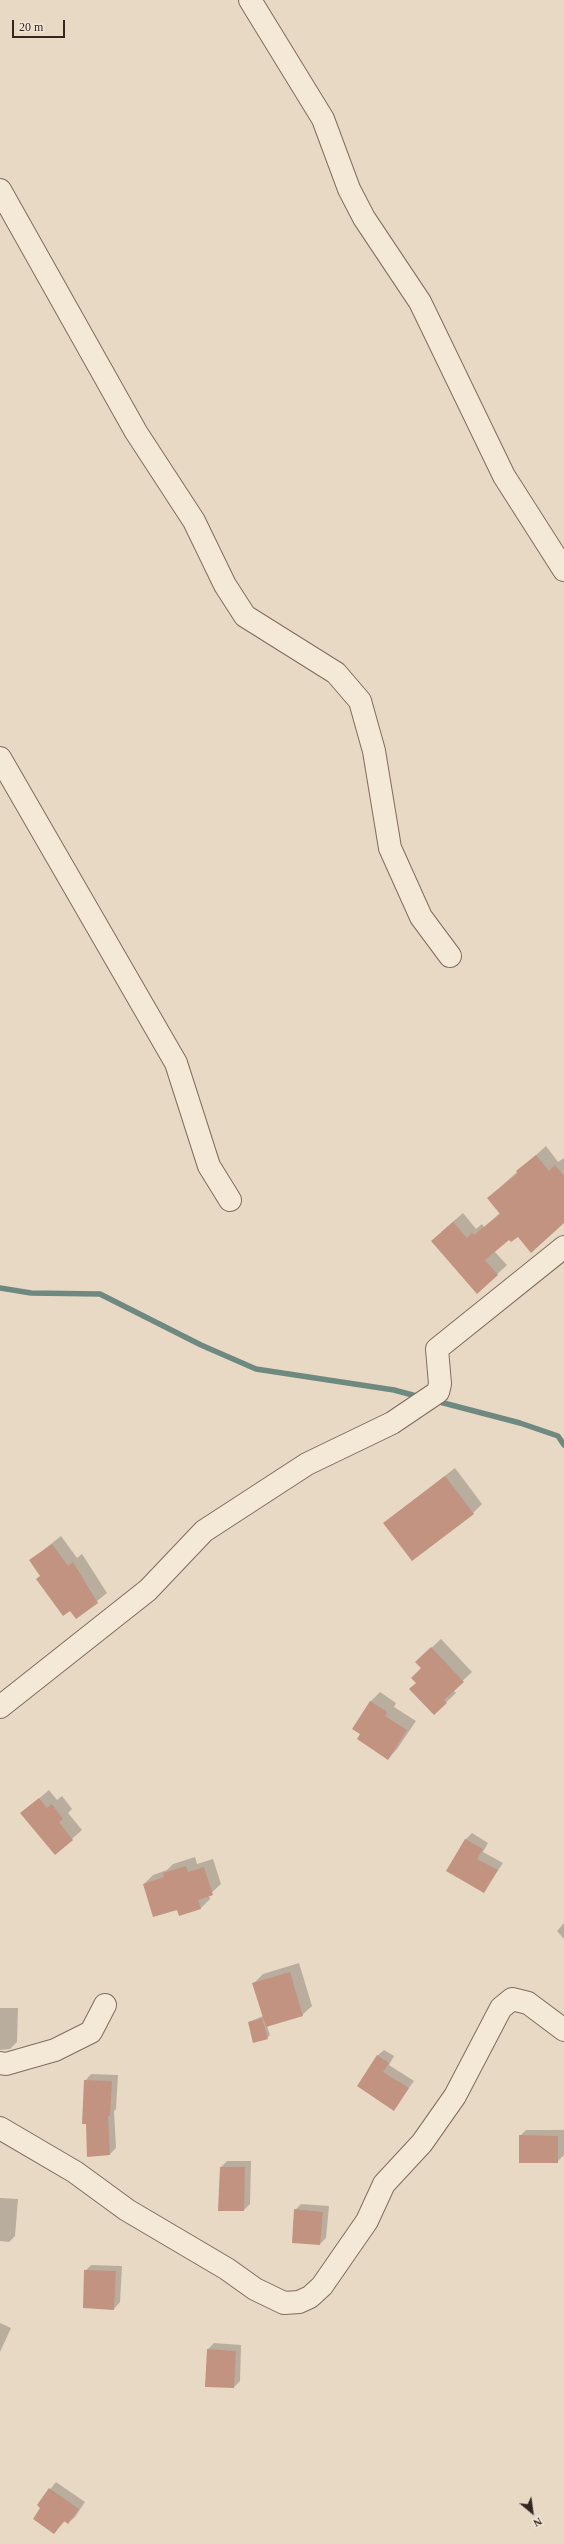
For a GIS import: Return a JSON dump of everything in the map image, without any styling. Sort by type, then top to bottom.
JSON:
[{"type":"street","points":[[250,0],[323,119],[349,189],[364,218],[420,302],[504,476],[564,570]]},
{"type":"street","points":[[0,190],[136,432],[194,521],[225,585],[245,616],[336,673],[360,702],[374,751],[390,848],[422,918],[450,956]]},
{"type":"street","points":[[0,758],[176,1063],[209,1166],[230,1200]]},
{"type":"street","points":[[0,1707],[148,1590],[204,1531],[307,1464],[392,1423],[438,1392],[440,1384],[437,1349],[564,1247]]},
{"type":"street","points":[[0,2128],[75,2172],[127,2210],[227,2269],[255,2289],[284,2303],[299,2302],[310,2297],[322,2286],[367,2220],[384,2184],[422,2143],[455,2096],[501,2008],[512,1999],[528,2004],[564,2030]]},
{"type":"street","points":[[0,2063],[6,2064],[55,2050],[91,2032],[105,2005]]},
{"type":"building","points":[[536,1155],[549,1171],[555,1165],[564,1176],[564,1223],[531,1253],[518,1237],[511,1242],[509,1240],[485,1260],[498,1275],[477,1294],[431,1241],[453,1222],[467,1238],[472,1233],[474,1235],[500,1214],[487,1198],[518,1173],[516,1171]]},
{"type":"building","points":[[445,1476],[474,1514],[412,1561],[383,1523]]},
{"type":"building","points":[[52,1544],[68,1566],[73,1562],[98,1603],[76,1619],[70,1611],[63,1616],[36,1579],[40,1576],[29,1560]]},
{"type":"building","points":[[431,1647],[464,1682],[444,1700],[447,1703],[434,1715],[409,1689],[416,1683],[411,1678],[421,1668],[415,1662]]},
{"type":"building","points":[[370,1701],[387,1712],[385,1716],[407,1730],[388,1760],[357,1739],[360,1734],[352,1729]]},
{"type":"building","points":[[39,1798],[47,1808],[52,1804],[63,1819],[59,1822],[73,1840],[55,1855],[20,1813]]},
{"type":"building","points":[[465,1839],[483,1849],[477,1859],[498,1870],[484,1893],[446,1871]]},
{"type":"building","points":[[186,1866],[188,1872],[204,1867],[213,1895],[198,1900],[201,1909],[179,1916],[177,1910],[153,1917],[143,1884],[164,1877],[163,1873]]},
{"type":"building","points":[[290,1972],[303,2016],[266,2027],[252,1983]]},
{"type":"building","points":[[262,2018],[268,2039],[253,2043],[248,2022]]},
{"type":"building","points":[[377,2055],[389,2063],[383,2072],[409,2088],[394,2111],[357,2086]]},
{"type":"building","points":[[84,2080],[112,2081],[110,2116],[108,2116],[110,2155],[87,2157],[86,2124],[82,2124]]},
{"type":"building","points":[[519,2135],[558,2136],[558,2163],[519,2163]]},
{"type":"building","points":[[220,2167],[245,2167],[244,2211],[218,2211]]},
{"type":"building","points":[[294,2209],[323,2212],[320,2245],[292,2243]]},
{"type":"building","points":[[84,2270],[116,2271],[114,2310],[83,2308]]},
{"type":"building","points":[[207,2349],[236,2351],[234,2388],[205,2387]]},
{"type":"building","points":[[49,2488],[79,2509],[68,2524],[64,2521],[54,2534],[33,2519],[40,2508],[37,2505]]},
{"type":"waterway","points":[[0,1288],[31,1293],[100,1294],[201,1345],[256,1369],[394,1390],[420,1397]]},
{"type":"waterway","points":[[436,1401],[520,1423],[558,1436],[564,1445]]}]
